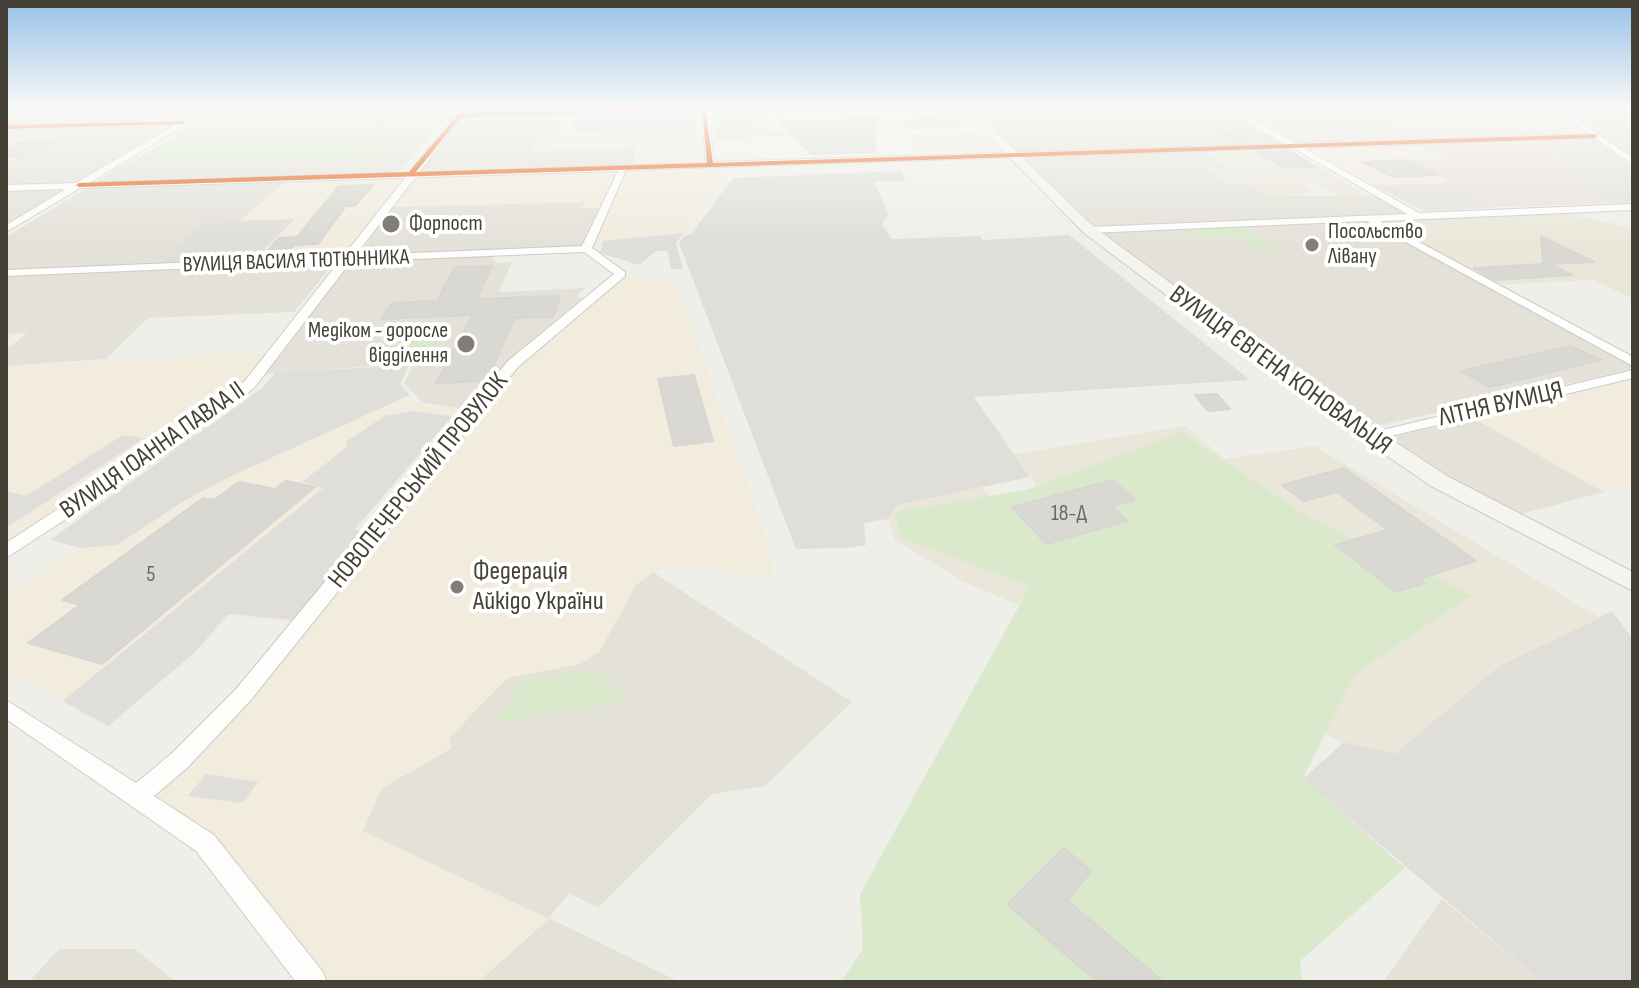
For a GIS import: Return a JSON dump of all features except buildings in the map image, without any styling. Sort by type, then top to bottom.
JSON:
[{"type":"main road","name":"ВУЛИЦЯ ЄВГЕНА КОНОВАЛЬЦЯ","points":[[1014,155],[1089,230],[1238,343],[1370,437],[1468,497],[1633,583]]},
{"type":"street","points":[[6,229],[132,153]]},
{"type":"street","name":"ВУЛИЦЯ ІОАННА ПАВЛА II","points":[[6,552],[236,397],[260,373],[428,153]]},
{"type":"street","points":[[710,153],[710,165]]},
{"type":"street","points":[[6,188],[1073,153]]},
{"type":"street","points":[[1308,153],[1417,215]]},
{"type":"street","points":[[586,249],[623,168]]},
{"type":"street","points":[[1089,230],[1633,207]]},
{"type":"street","points":[[1366,217],[1633,362]]},
{"type":"street","name":"ВУЛИЦЯ ВАСИЛЯ ТЮТЮННИКА","points":[[6,273],[586,249]]},
{"type":"street","name":"НОВОПЕЧЕРСЬКИЙ ПРОВУЛОК","points":[[137,796],[179,761],[243,695],[513,364],[621,274],[586,249]]},
{"type":"street","name":"ЛІТНЯ ВУЛИЦЯ","points":[[1370,437],[1633,374]]},
{"type":"street","points":[[6,708],[205,843],[313,982]]},
{"type":"shaded area","points":[[26,153],[128,153],[6,227],[6,163]]},
{"type":"shaded area","points":[[433,153],[636,153],[633,166],[419,170]]},
{"type":"shaded area","points":[[635,153],[704,153],[705,163],[633,166]]},
{"type":"shaded area","points":[[1205,153],[1227,168],[1207,168],[1228,184],[1249,183],[1267,195],[1377,196],[1401,209],[1401,213],[1096,227],[1025,158]]},
{"type":"shaded area","points":[[1206,153],[1294,153],[1368,195],[1339,197],[1315,183],[1301,184],[1315,193],[1267,195],[1249,183],[1228,184],[1205,168],[1226,167]]},
{"type":"shaded area","points":[[1318,153],[1437,153],[1451,160],[1411,160],[1452,183],[1373,185]]},
{"type":"shaded area","points":[[1435,153],[1560,153],[1573,160],[1568,172],[1555,175],[1611,203],[1496,207],[1410,160],[1448,160]]},
{"type":"shaded area","points":[[1561,153],[1614,153],[1633,167],[1633,205],[1616,206],[1553,174],[1573,160]]},
{"type":"shaded area","points":[[413,156],[398,173],[93,184],[123,164],[138,159],[178,158],[173,163]]},
{"type":"shaded area","points":[[718,167],[727,175],[679,243],[582,246],[599,208],[582,208],[585,202],[390,207],[417,176]]},
{"type":"shaded area","points":[[900,171],[906,181],[874,182],[889,214],[882,224],[892,239],[979,236],[983,240],[1069,235],[1250,380],[974,397],[1030,477],[898,505],[888,519],[864,523],[866,545],[796,549],[679,243],[684,236],[691,234],[733,178]]},
{"type":"shaded area","points":[[404,176],[343,256],[254,259],[294,219],[240,221],[288,180]]},
{"type":"shaded area","points":[[288,180],[240,221],[204,222],[161,263],[6,270],[6,237],[89,187]]},
{"type":"shaded area","points":[[1452,183],[1496,207],[1424,211],[1373,185]]},
{"type":"shaded area","points":[[586,202],[582,207],[599,207],[582,246],[358,258],[390,207]]},
{"type":"shaded area","points":[[1554,211],[1633,228],[1633,299],[1594,280],[1494,285],[1375,219]]},
{"type":"shaded area","points":[[295,219],[254,259],[161,263],[204,222]]},
{"type":"shaded area","points":[[1363,219],[1632,364],[1630,370],[1381,425],[1364,424],[1103,236],[1106,232]]},
{"type":"shaded area","points":[[683,233],[676,243],[683,269],[671,269],[667,251],[656,251],[639,265],[600,253],[603,241]]},
{"type":"shaded area","points":[[493,255],[493,260],[499,263],[512,262],[499,292],[586,288],[576,296],[581,299],[505,365],[471,405],[461,409],[424,403],[404,384],[414,363],[264,374],[348,265],[358,261]]},
{"type":"shaded area","points":[[334,263],[294,312],[148,318],[106,359],[6,366],[6,350],[27,333],[6,334],[6,276]]},
{"type":"shaded area","points":[[624,276],[661,277],[676,281],[770,548],[773,576],[671,567],[653,572],[636,585],[599,652],[579,664],[507,678],[449,738],[452,748],[382,788],[363,831],[549,919],[478,982],[325,982],[221,851],[159,797],[165,782],[513,367]]},
{"type":"shaded area","points":[[269,352],[247,379],[210,410],[14,539],[6,541],[6,366]]},
{"type":"shaded area","points":[[409,365],[400,384],[410,395],[227,478],[184,501],[117,545],[81,548],[50,540],[261,389],[275,373]]},
{"type":"shaded area","points":[[1633,380],[1633,485],[1604,492],[1475,419]]},
{"type":"shaded area","points":[[402,399],[461,409],[357,529],[368,531],[293,623],[229,616],[199,651],[107,729],[6,670],[6,592],[81,548],[117,545],[184,501],[227,478]]},
{"type":"shaded area","points":[[413,411],[452,416],[354,530],[365,531],[293,620],[228,614],[196,651],[108,726],[63,701],[323,488],[302,482],[346,448],[347,441],[385,416]]},
{"type":"shaded area","points":[[1475,419],[1604,492],[1517,515],[1455,485],[1392,440],[1394,436]]},
{"type":"shaded area","points":[[1185,426],[1225,459],[1315,446],[1600,618],[1499,666],[1395,754],[1344,742],[1285,718],[1152,645],[1016,604],[964,582],[895,540],[888,519],[898,505],[982,487],[1048,569],[1039,489],[1014,454]]},
{"type":"shaded area","points":[[123,435],[144,438],[6,528],[6,491],[26,496]]},
{"type":"shaded area","points":[[653,572],[852,702],[765,786],[712,794],[598,908],[569,893],[549,918],[680,982],[478,982],[548,919],[362,831],[382,788],[451,748],[449,738],[507,678],[579,664],[599,652],[636,585]]},
{"type":"shaded area","points":[[1612,611],[1633,639],[1633,982],[1542,982],[1303,779],[1344,742],[1395,753],[1499,666]]},
{"type":"shaded area","points":[[206,774],[258,782],[242,803],[188,796]]},
{"type":"shaded area","points":[[1442,899],[1542,982],[1383,982]]},
{"type":"shaded area","points":[[59,949],[135,949],[176,982],[29,982]]},
{"type":"green space","points":[[147,153],[415,153],[413,156],[170,163],[176,158],[138,159]]},
{"type":"green space","points":[[1245,226],[1280,252],[1257,250],[1237,235],[1191,237],[1183,229]]},
{"type":"green space","points":[[449,325],[430,361],[379,364],[392,343],[386,342],[396,328]]},
{"type":"green space","points":[[1181,432],[1312,519],[1472,595],[1355,674],[1303,778],[1405,868],[1300,961],[1302,982],[841,982],[863,949],[860,894],[1030,586],[901,538],[895,512],[1029,489]]},
{"type":"green space","points":[[596,670],[630,701],[490,723],[529,677]]},
{"type":"cycle path","points":[[411,174],[428,153]]},
{"type":"cycle path","points":[[709,153],[710,165]]},
{"type":"cycle path","points":[[79,185],[1066,153]]},
{"type":"place","name":"Форпост","points":[[391,224]]},
{"type":"place","name":"Посольство Лівану","points":[[1312,245]]},
{"type":"place","name":"Медіком - доросле відділення","points":[[466,344]]},
{"type":"place","name":"Федерація Айкідо України","points":[[457,587]]}]
